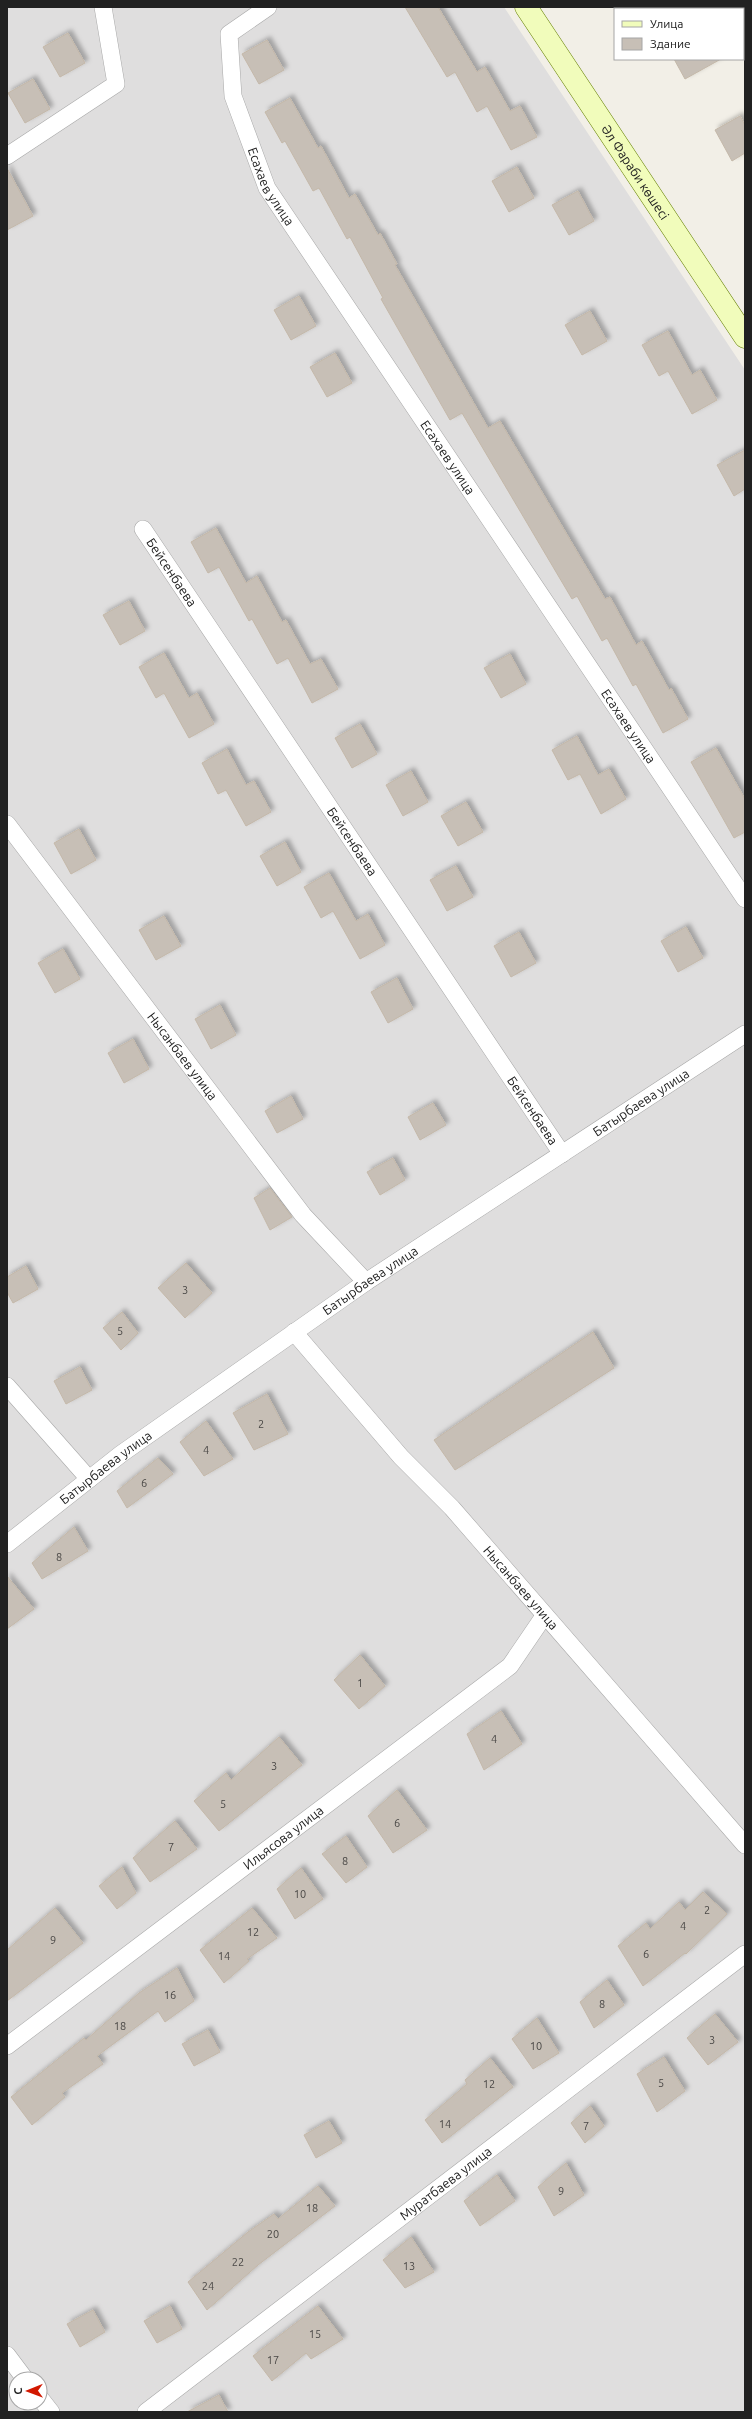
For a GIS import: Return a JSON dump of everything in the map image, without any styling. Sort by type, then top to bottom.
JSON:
[{"type":"street","points":[[7,156],[116,84],[103,7]]},
{"type":"street","name":"Есахаев улица","points":[[268,7],[229,34],[233,96],[266,188],[745,899]]},
{"type":"street","name":"Әл Фараби көшесі","points":[[526,7],[745,337]]},
{"type":"street","name":"Бейсенбаева","points":[[143,529],[562,1154]]},
{"type":"street","name":"Нысанбаев улица","points":[[7,824],[303,1215],[366,1282]]},
{"type":"street","name":"Батырбаева улица","points":[[7,1544],[121,1454],[366,1282],[745,1034]]},
{"type":"street","name":"Нысанбаев улица","points":[[294,1332],[400,1457],[452,1508],[544,1616],[745,1845]]},
{"type":"street","points":[[7,1386],[89,1479]]},
{"type":"street","name":"Ильясова улица","points":[[7,2046],[510,1666],[544,1616]]},
{"type":"street","name":"Муратбаева улица","points":[[146,2412],[745,1954]]},
{"type":"street","points":[[7,2355],[19,2371]]},
{"type":"shaded area","points":[[7,7],[504,7],[745,370],[745,2412],[7,2412]]},
{"type":"building","points":[[405,7],[438,7],[477,72],[485,67],[510,111],[520,106],[537,137],[511,150],[487,106],[477,112],[455,72],[447,77]]},
{"type":"building","points":[[68,33],[85,63],[60,77],[43,47]]},
{"type":"building","points":[[267,40],[284,70],[259,84],[242,54]]},
{"type":"building","points":[[675,60],[719,60],[685,79]]},
{"type":"building","points":[[33,79],[50,109],[25,123],[8,93]]},
{"type":"building","points":[[290,98],[318,148],[321,146],[349,198],[355,194],[378,235],[380,233],[397,264],[395,265],[488,428],[500,421],[605,599],[610,597],[636,645],[642,641],[669,690],[671,688],[688,719],[663,733],[636,684],[633,686],[607,638],[602,641],[577,596],[572,599],[462,413],[450,420],[381,299],[383,298],[350,237],[347,239],[319,188],[313,191],[285,141],[282,143],[265,112]]},
{"type":"building","points":[[740,116],[745,125],[745,153],[732,161],[715,130]]},
{"type":"building","points":[[517,167],[534,198],[509,212],[492,181]]},
{"type":"building","points":[[7,168],[33,216],[7,230]]},
{"type":"building","points":[[578,191],[594,221],[569,235],[552,205]]},
{"type":"building","points":[[299,296],[316,326],[291,340],[274,310]]},
{"type":"building","points":[[590,311],[607,341],[582,355],[565,325]]},
{"type":"building","points":[[668,331],[692,375],[700,370],[717,400],[692,414],[668,371],[659,376],[642,345]]},
{"type":"building","points":[[335,353],[352,383],[327,397],[310,367]]},
{"type":"building","points":[[745,450],[745,489],[734,496],[717,465]]},
{"type":"building","points":[[216,528],[246,583],[257,576],[282,622],[286,620],[310,664],[321,659],[338,689],[312,703],[288,658],[277,664],[252,619],[249,621],[219,567],[208,573],[191,542]]},
{"type":"building","points":[[129,601],[145,631],[120,645],[103,615]]},
{"type":"building","points":[[164,653],[189,698],[197,693],[214,724],[189,738],[164,693],[156,698],[139,667]]},
{"type":"building","points":[[510,654],[526,684],[501,698],[484,668]]},
{"type":"building","points":[[360,724],[377,754],[352,768],[335,738]]},
{"type":"building","points":[[577,736],[598,775],[609,769],[626,799],[601,814],[580,774],[568,780],[552,750]]},
{"type":"building","points":[[716,748],[745,799],[745,832],[734,838],[691,762]]},
{"type":"building","points":[[227,749],[246,785],[254,781],[271,812],[246,826],[226,790],[218,794],[202,763]]},
{"type":"building","points":[[411,771],[428,802],[403,816],[386,785]]},
{"type":"building","points":[[466,802],[483,832],[458,846],[441,816]]},
{"type":"building","points":[[79,829],[96,860],[71,874],[54,843]]},
{"type":"building","points":[[285,842],[301,872],[277,886],[260,856]]},
{"type":"building","points":[[456,866],[473,897],[447,911],[430,880]]},
{"type":"building","points":[[329,873],[356,921],[368,914],[385,945],[360,959],[333,911],[321,918],[304,887]]},
{"type":"building","points":[[164,916],[181,946],[156,960],[139,930]]},
{"type":"building","points":[[686,927],[703,958],[678,972],[661,941]]},
{"type":"building","points":[[519,932],[536,963],[511,977],[494,946]]},
{"type":"building","points":[[63,949],[80,979],[55,993],[38,963]]},
{"type":"building","points":[[397,978],[413,1009],[388,1023],[371,992]]},
{"type":"building","points":[[220,1005],[236,1035],[211,1049],[195,1019]]},
{"type":"building","points":[[133,1039],[149,1069],[124,1083],[108,1053]]},
{"type":"building","points":[[291,1096],[303,1119],[277,1133],[265,1111]]},
{"type":"building","points":[[433,1103],[446,1125],[420,1140],[408,1117]]},
{"type":"building","points":[[393,1158],[405,1180],[380,1195],[367,1172]]},
{"type":"building","points":[[270,1188],[292,1217],[270,1230],[254,1198]]},
{"type":"building","points":[[186,1263],[212,1293],[185,1318],[158,1288]]},
{"type":"building","points":[[26,1266],[38,1289],[13,1303],[7,1292],[7,1277]]},
{"type":"building","points":[[122,1312],[138,1333],[121,1350],[103,1328]]},
{"type":"building","points":[[593,1332],[614,1368],[455,1470],[434,1440]]},
{"type":"building","points":[[80,1367],[92,1390],[66,1404],[54,1381]]},
{"type":"building","points":[[267,1394],[288,1434],[254,1450],[233,1413]]},
{"type":"building","points":[[206,1421],[233,1459],[204,1476],[180,1442]]},
{"type":"building","points":[[158,1458],[173,1474],[127,1508],[117,1491]]},
{"type":"building","points":[[74,1527],[88,1551],[42,1579],[32,1563]]},
{"type":"building","points":[[7,1576],[34,1609],[7,1629]]},
{"type":"building","points":[[360,1655],[385,1686],[359,1709],[334,1680]]},
{"type":"building","points":[[501,1711],[522,1744],[484,1770],[467,1734]]},
{"type":"building","points":[[279,1737],[302,1765],[219,1831],[194,1801],[226,1773],[231,1780]]},
{"type":"building","points":[[397,1790],[427,1830],[393,1853],[368,1816]]},
{"type":"building","points":[[175,1821],[197,1849],[150,1882],[133,1858]]},
{"type":"building","points":[[346,1836],[367,1867],[346,1883],[322,1854]]},
{"type":"building","points":[[122,1867],[136,1893],[117,1909],[99,1886]]},
{"type":"building","points":[[301,1868],[323,1899],[295,1919],[277,1889]]},
{"type":"building","points":[[703,1892],[727,1914],[686,1954],[685,1953],[643,1986],[618,1946],[646,1923],[650,1929],[679,1902],[685,1910]]},
{"type":"building","points":[[55,1908],[83,1943],[7,2001],[7,1950]]},
{"type":"building","points":[[252,1908],[277,1938],[247,1959],[249,1961],[224,1983],[200,1950]]},
{"type":"building","points":[[177,1968],[194,2001],[165,2022],[158,2011],[97,2056],[103,2064],[62,2093],[65,2097],[32,2125],[11,2097],[84,2038],[86,2040],[139,1993]]},
{"type":"building","points":[[607,1980],[624,2005],[594,2028],[580,2002]]},
{"type":"building","points":[[715,2014],[738,2042],[708,2065],[687,2038]]},
{"type":"building","points":[[537,2018],[559,2053],[533,2069],[512,2039]]},
{"type":"building","points":[[208,2030],[220,2052],[194,2066],[182,2044]]},
{"type":"building","points":[[664,2057],[685,2091],[657,2112],[637,2074]]},
{"type":"building","points":[[490,2058],[513,2087],[442,2143],[425,2120],[467,2084],[465,2080]]},
{"type":"building","points":[[590,2106],[604,2126],[585,2143],[571,2123]]},
{"type":"building","points":[[329,2121],[342,2143],[316,2158],[304,2135]]},
{"type":"building","points":[[566,2163],[584,2195],[554,2216],[538,2187]]},
{"type":"building","points":[[497,2175],[515,2201],[480,2226],[464,2201]]},
{"type":"building","points":[[318,2186],[335,2206],[258,2265],[207,2310],[188,2282],[248,2232],[274,2214],[278,2219]]},
{"type":"building","points":[[411,2237],[434,2272],[405,2288],[383,2260]]},
{"type":"building","points":[[170,2306],[182,2329],[157,2343],[144,2321]]},
{"type":"building","points":[[318,2306],[343,2339],[311,2359],[306,2353],[272,2381],[253,2356]]},
{"type":"building","points":[[93,2310],[105,2332],[80,2347],[67,2324]]},
{"type":"building","points":[[219,2395],[228,2412],[187,2412]]}]
